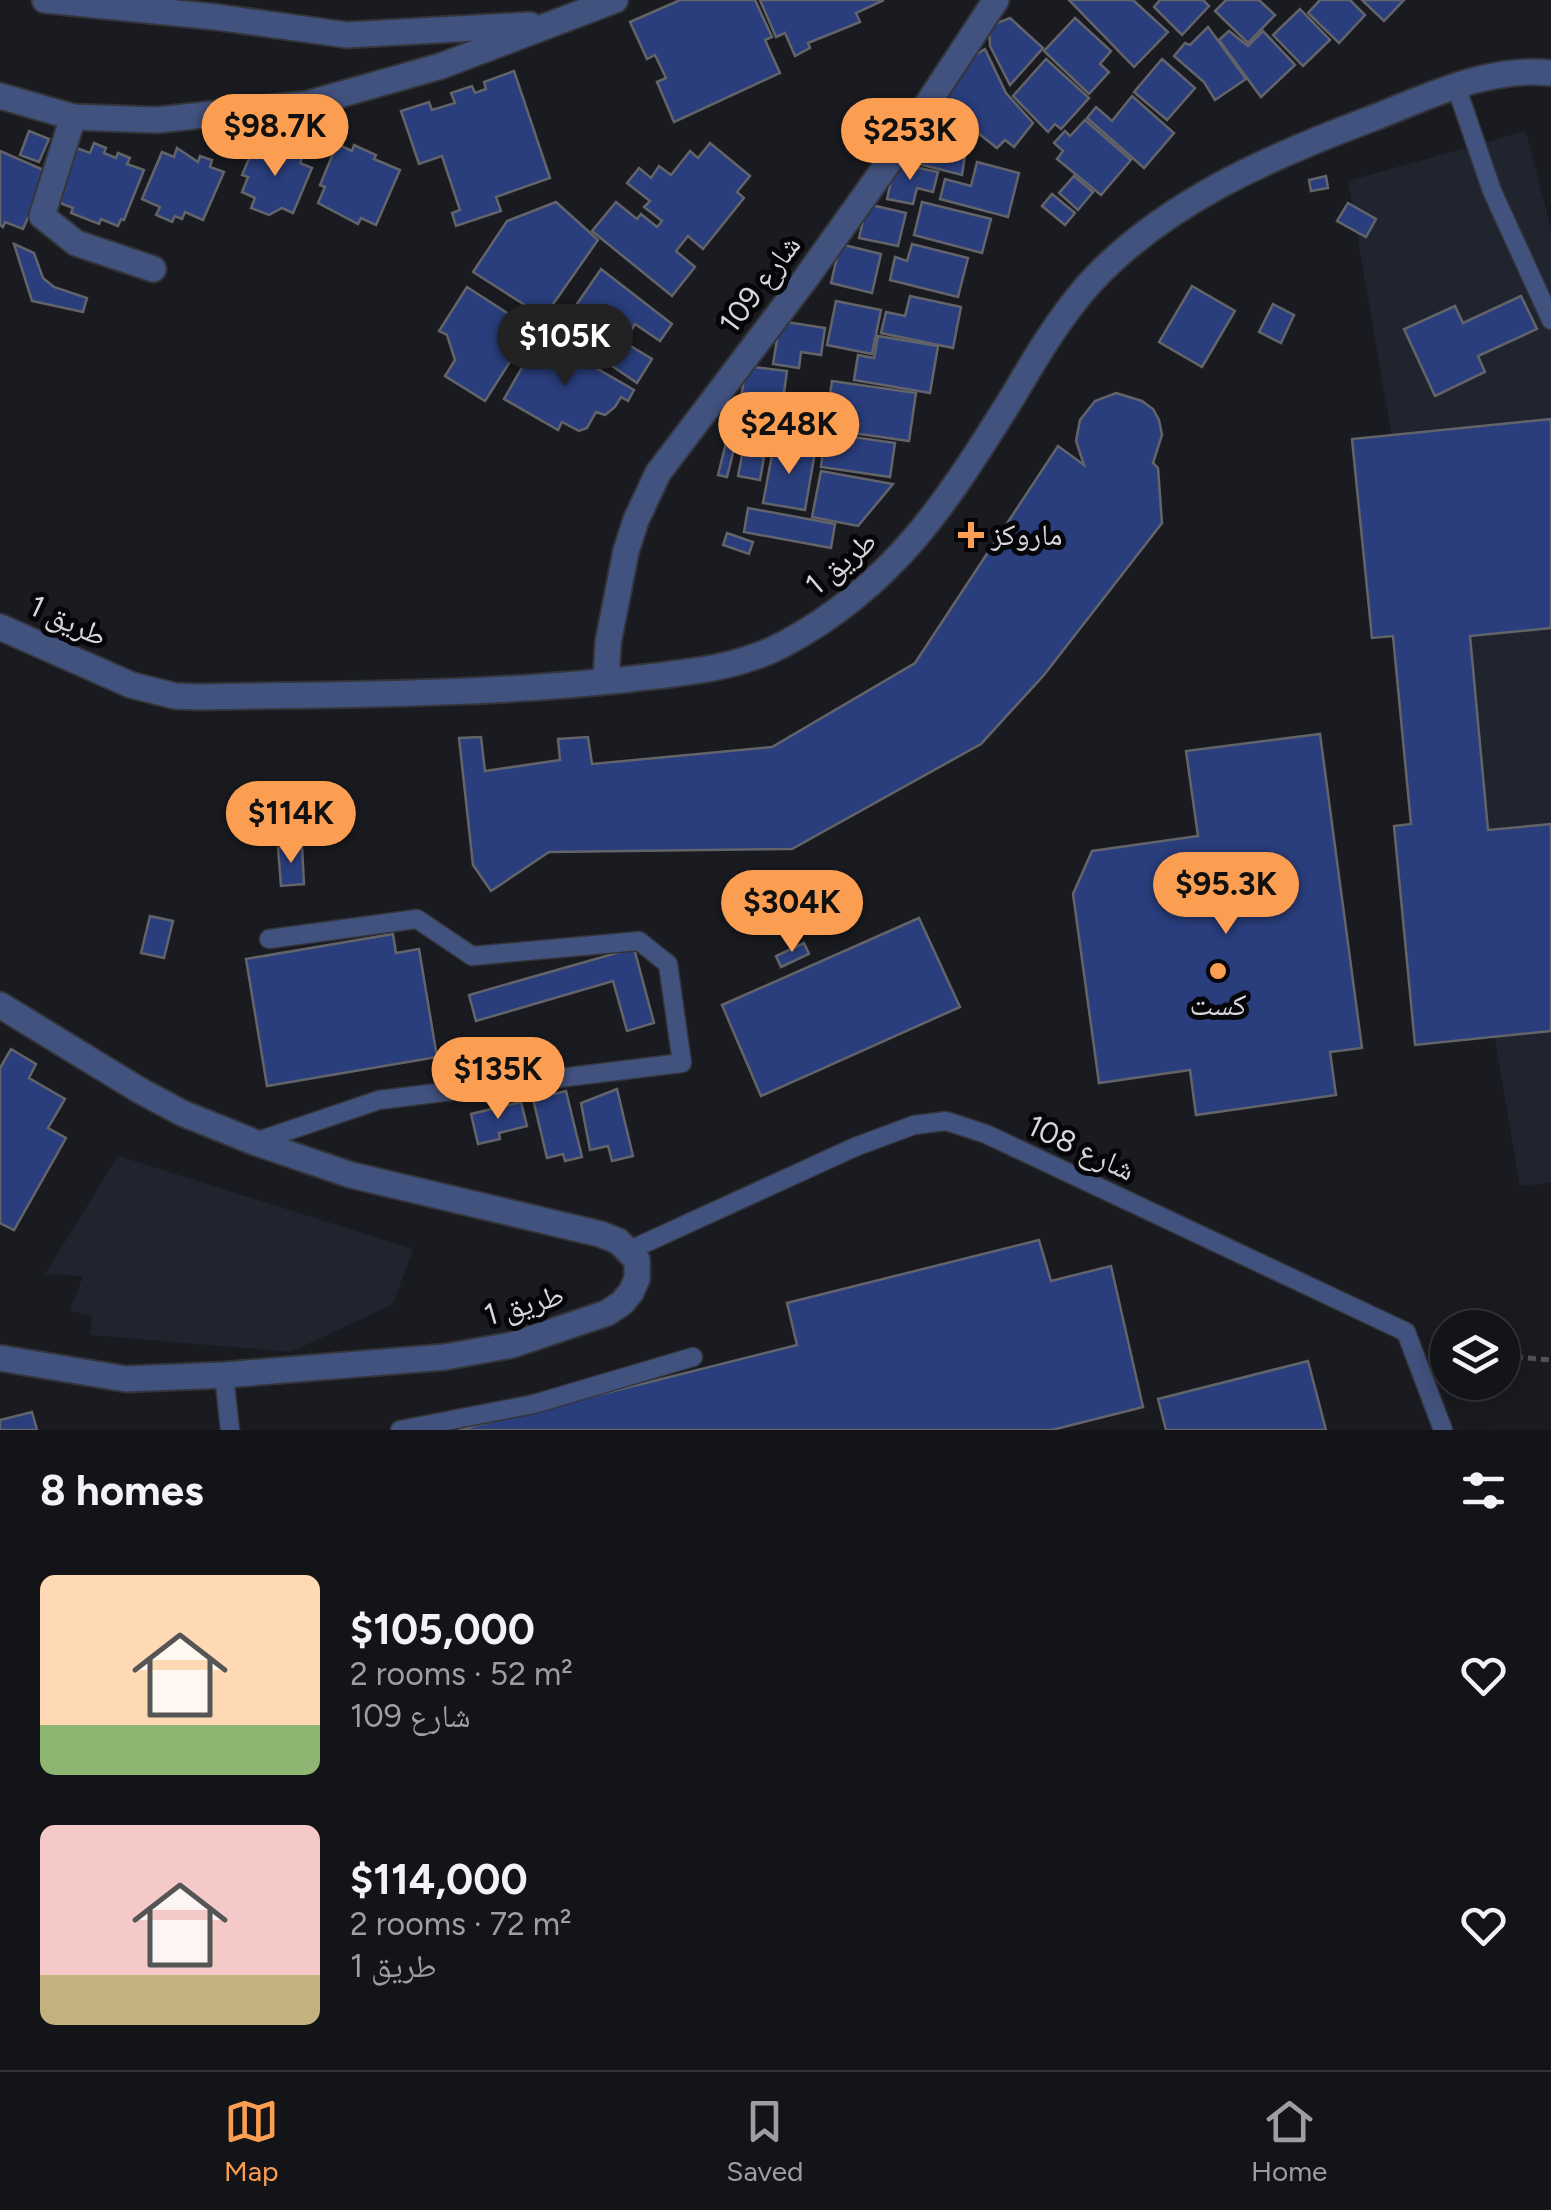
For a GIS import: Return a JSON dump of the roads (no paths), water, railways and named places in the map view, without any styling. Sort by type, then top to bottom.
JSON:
[{"type":"street","points":[[45,0],[348,35],[560,23]]},
{"type":"street","points":[[0,96],[73,116],[157,120],[307,104],[441,66],[614,0]]},
{"type":"street","name":"شارع 109","points":[[606,682],[608,642],[626,551],[658,473],[884,170],[996,0]]},
{"type":"street","name":"طريق 1","points":[[0,627],[131,685],[175,696],[518,689],[680,673],[752,658],[781,646],[858,597],[926,529],[1070,307],[1114,260],[1201,196],[1257,166],[1483,76],[1524,70],[1551,73]]},
{"type":"street","points":[[73,116],[42,216],[76,244],[153,269]]},
{"type":"street","points":[[0,1005],[139,1090],[182,1113],[254,1142],[351,1175],[600,1234],[630,1250]]},
{"type":"street","name":"طريق 1","points":[[0,1358],[126,1379],[445,1357],[512,1345],[607,1313],[622,1303],[636,1278],[637,1260],[630,1250]]},
{"type":"lane","points":[[1456,86],[1492,191],[1551,320]]},
{"type":"lane","points":[[254,1142],[379,1100],[682,1063],[668,964],[640,940],[472,956],[416,919],[269,939]]},
{"type":"lane","name":"شارع 108","points":[[630,1250],[855,1147],[914,1125],[946,1121],[986,1134],[1406,1332],[1443,1430]]},
{"type":"lane","points":[[400,1430],[534,1404],[693,1357]]},
{"type":"lane","points":[[224,1375],[230,1430]]},
{"type":"place","name":"ماروكز","points":[[971,535]]},
{"type":"place","name":"كست","points":[[1218,971]]}]
